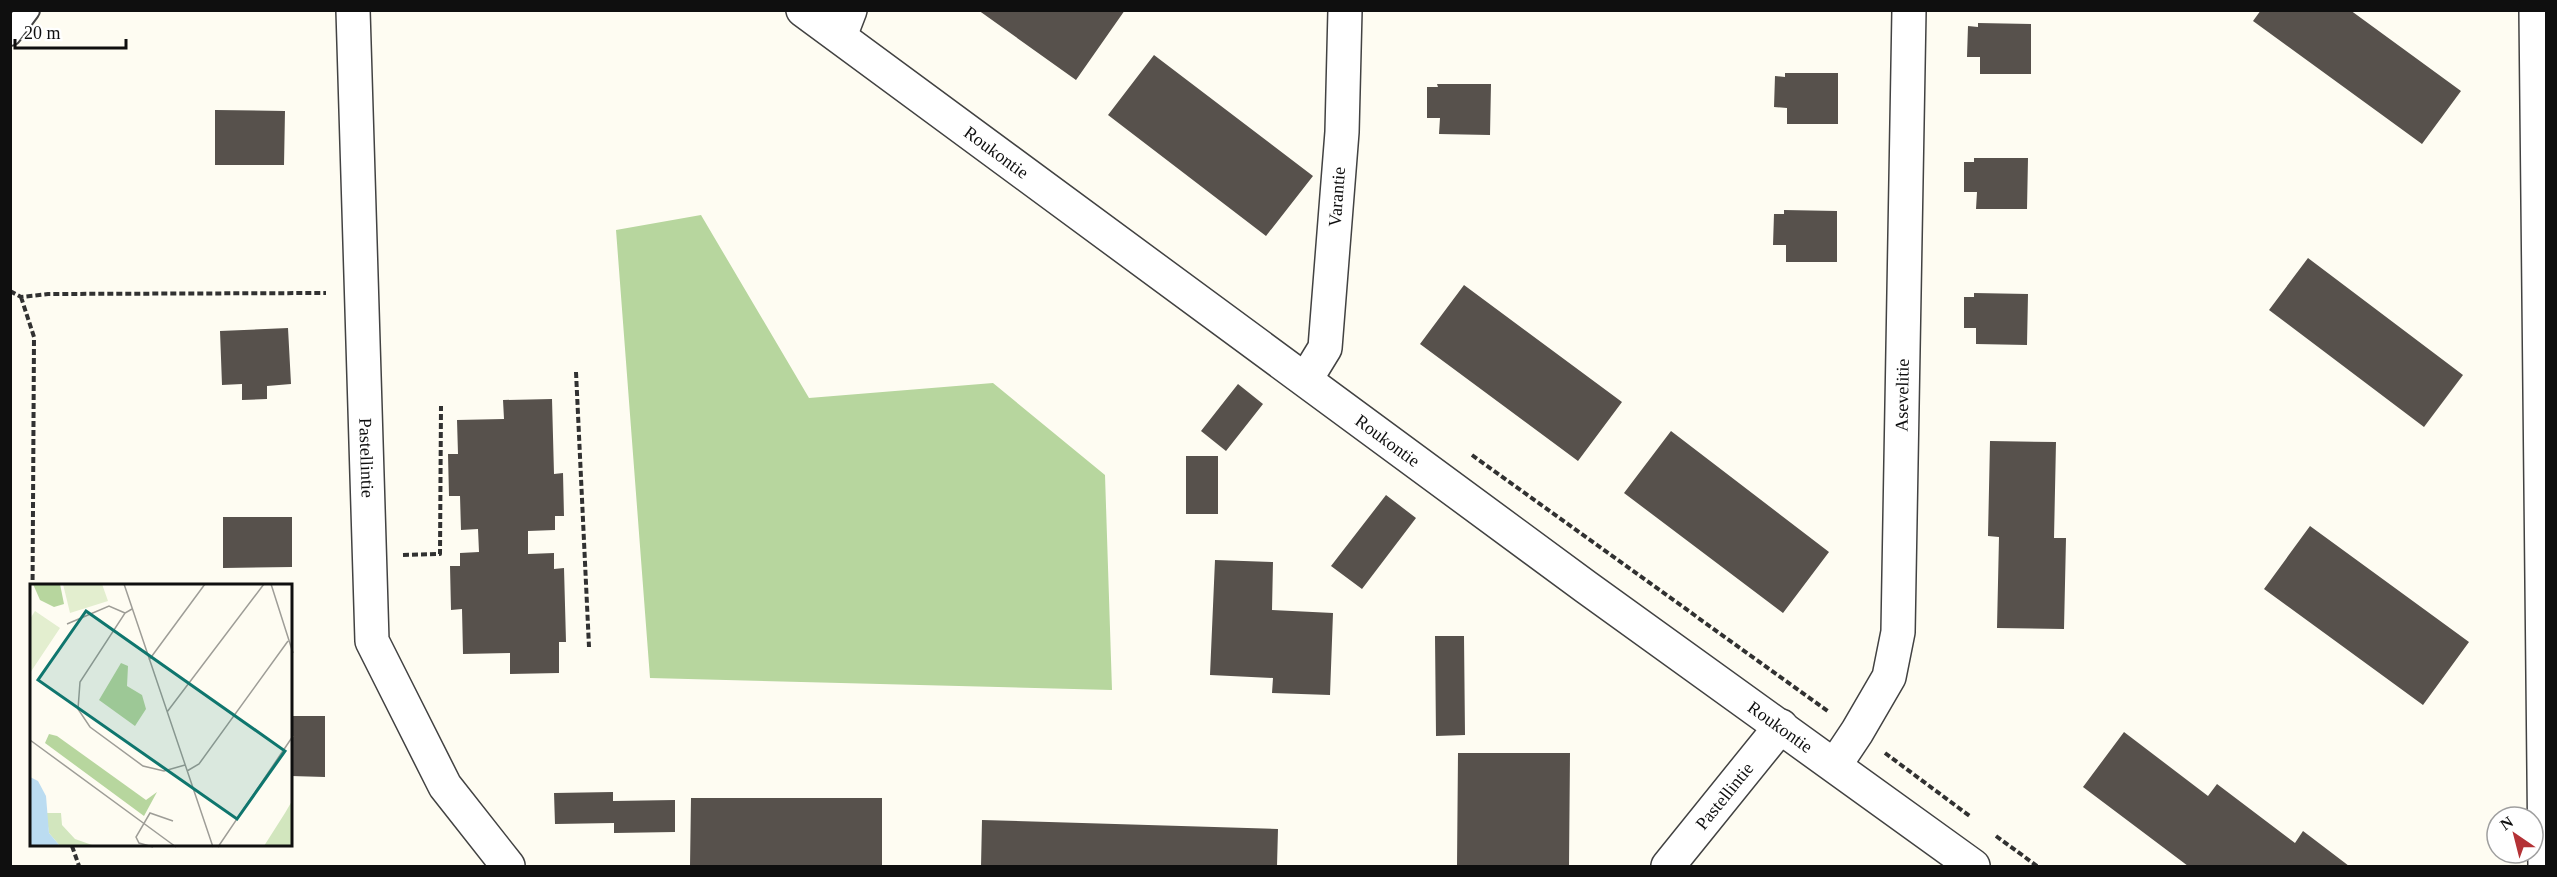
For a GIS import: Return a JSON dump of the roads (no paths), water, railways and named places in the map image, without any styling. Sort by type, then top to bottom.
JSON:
[{"type":"street","name":"Pastellintie","points":[[353,10],[372,641],[445,786],[508,867]]},
{"type":"street","name":"Roukontie","points":[[803,10],[845,23],[1306,379],[1586,587],[1973,867]]},
{"type":"street","name":"Varantie","points":[[1306,379],[1325,348],[1342,132],[1345,10]]},
{"type":"street","name":"Asevelitie","points":[[1835,765],[1889,677],[1898,632],[1909,10]]},
{"type":"street","points":[[2536,10],[2545,867]]},
{"type":"street","name":"Pastellintie","points":[[1668,867],[1781,726]]},
{"type":"lane","points":[[10,34],[28,10]]}]
